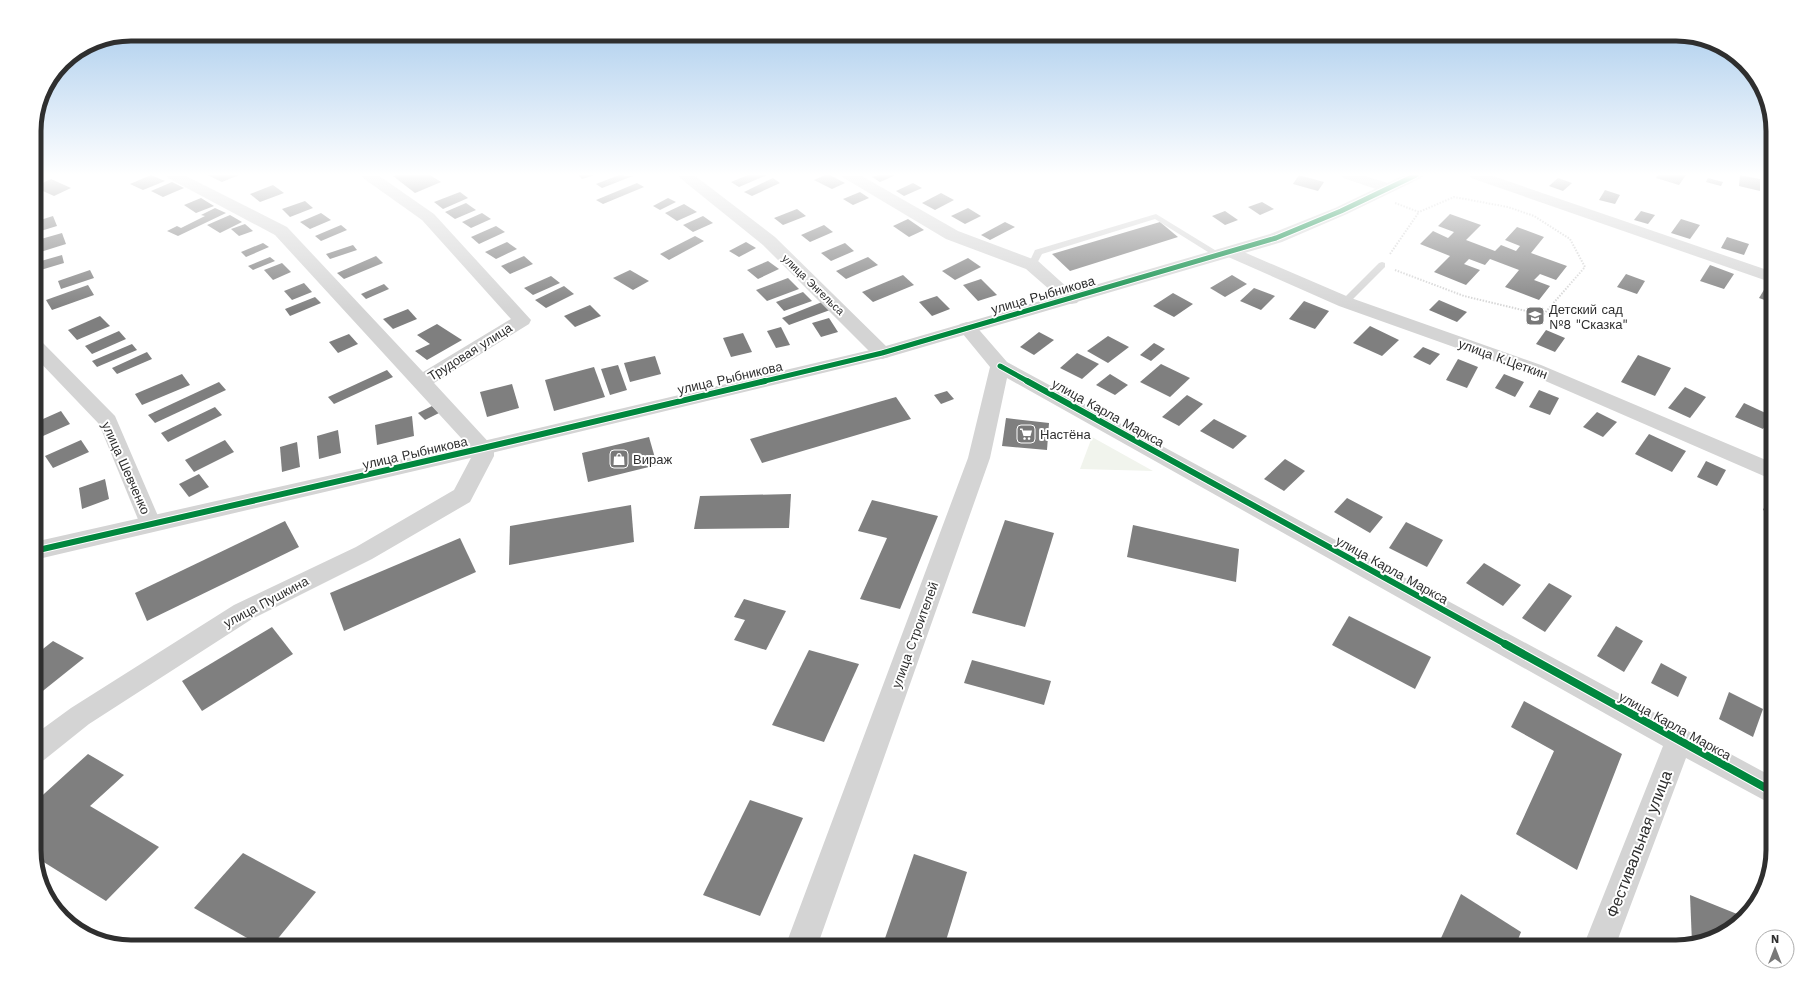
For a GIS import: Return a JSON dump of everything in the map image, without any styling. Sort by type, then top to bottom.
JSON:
[{"type":"street","name":"улица Рыбникова","points":[[263,221],[281,231],[483,448]]},
{"type":"street","name":"Трудовая улица","points":[[421,382],[522,320],[431,221]]},
{"type":"street","name":"улица Энгельса","points":[[743,221],[769,241],[882,353]]},
{"type":"street","points":[[928,221],[952,235],[1032,265],[1071,298]]},
{"type":"street","name":"улица Рыбникова","points":[[41,549],[150,523],[226,508],[882,353],[1276,238],[1315,221]]},
{"type":"street","points":[[1608,221],[1766,276]]},
{"type":"street","name":"улица К.Цеткин","points":[[1225,253],[1345,302],[1534,369],[1766,469]]},
{"type":"street","points":[[967,328],[1000,366]]},
{"type":"street","name":"улица Шевченко","points":[[41,352],[108,421],[150,523]]},
{"type":"street","name":"улица Карла Маркса","points":[[1000,366],[1766,788]]},
{"type":"street","name":"улица Строителей","points":[[804,940],[979,458],[1000,366]]},
{"type":"street","name":"улица Пушкина","points":[[41,746],[80,716],[243,612],[364,553],[462,496],[483,456],[483,448]]},
{"type":"street","name":"Фестивальная улица","points":[[1602,940],[1678,740]]},
{"type":"lane","points":[[1032,265],[1038,252],[1140,221]]},
{"type":"lane","points":[[1165,221],[1225,253]]},
{"type":"lane","points":[[1345,302],[1382,265]]},
{"type":"path","points":[[1413,221],[1382,265],[1464,296],[1543,315],[1585,267],[1570,239],[1541,221]]},
{"type":"shaded area","points":[[1092,437],[1153,471],[1080,469]]},
{"type":"building","points":[[41,221],[55,221],[57,226],[41,231]]},
{"type":"building","points":[[195,221],[210,221],[178,236],[167,231],[177,226],[181,228]]},
{"type":"building","points":[[217,221],[242,222],[220,233],[207,225]]},
{"type":"building","points":[[303,221],[329,221],[310,229],[300,222]]},
{"type":"building","points":[[465,221],[487,221],[471,228],[462,222]]},
{"type":"building","points":[[692,221],[710,221],[713,223],[693,232],[683,225]]},
{"type":"building","points":[[778,221],[794,221],[783,225]]},
{"type":"building","points":[[904,221],[911,221],[924,230],[909,237],[893,226]]},
{"type":"building","points":[[959,221],[971,221],[965,224]]},
{"type":"building","points":[[1219,221],[1236,221],[1225,225]]},
{"type":"building","points":[[1443,221],[1469,221],[1481,225],[1466,240],[1495,251],[1501,245],[1516,251],[1520,246],[1505,240],[1517,227],[1544,237],[1531,253],[1567,266],[1556,280],[1540,274],[1534,280],[1550,286],[1539,300],[1505,287],[1519,270],[1490,259],[1485,265],[1469,259],[1464,264],[1480,270],[1466,285],[1434,272],[1450,256],[1420,244],[1433,231],[1448,238],[1454,232],[1438,226]]},
{"type":"building","points":[[1637,221],[1651,221],[1648,224]]},
{"type":"building","points":[[1680,221],[1687,221],[1700,225],[1690,239],[1671,233]]},
{"type":"building","points":[[1005,222],[1015,227],[990,240],[981,235]]},
{"type":"building","points":[[1160,222],[1178,237],[1070,271],[1052,254]]},
{"type":"building","points":[[245,224],[253,231],[239,236],[231,229]]},
{"type":"building","points":[[341,225],[347,230],[321,241],[315,236]]},
{"type":"building","points":[[824,225],[833,232],[810,242],[801,235]]},
{"type":"building","points":[[496,226],[505,232],[479,244],[471,237]]},
{"type":"building","points":[[62,233],[66,244],[41,252],[41,239]]},
{"type":"building","points":[[695,236],[704,241],[669,260],[660,254]]},
{"type":"building","points":[[1727,237],[1749,244],[1744,255],[1721,248]]},
{"type":"building","points":[[507,242],[517,249],[496,259],[485,252]]},
{"type":"building","points":[[746,242],[756,248],[739,257],[729,251]]},
{"type":"building","points":[[263,243],[269,247],[246,257],[241,252]]},
{"type":"building","points":[[845,243],[854,251],[831,261],[821,253]]},
{"type":"building","points":[[353,245],[357,250],[330,259],[326,254]]},
{"type":"building","points":[[62,255],[64,263],[41,270],[41,261]]},
{"type":"building","points":[[376,256],[383,263],[344,279],[337,273]]},
{"type":"building","points":[[524,256],[533,264],[510,274],[501,266]]},
{"type":"building","points":[[270,257],[275,261],[253,270],[248,266]]},
{"type":"building","points":[[868,257],[878,265],[846,279],[836,271]]},
{"type":"building","points":[[968,258],[981,267],[955,280],[942,271]]},
{"type":"building","points":[[768,261],[779,269],[758,279],[747,270]]},
{"type":"building","points":[[282,263],[291,272],[273,280],[264,270]]},
{"type":"building","points":[[1710,265],[1734,274],[1724,289],[1700,281]]},
{"type":"building","points":[[90,270],[94,278],[61,289],[58,281]]},
{"type":"building","points":[[630,270],[649,281],[633,290],[613,278]]},
{"type":"building","points":[[1626,274],[1645,281],[1637,294],[1617,287]]},
{"type":"building","points":[[903,275],[914,285],[873,302],[862,292]]},
{"type":"building","points":[[1232,275],[1247,284],[1225,297],[1210,288]]},
{"type":"building","points":[[551,276],[560,283],[533,295],[524,288]]},
{"type":"building","points":[[788,278],[799,289],[767,301],[756,290]]},
{"type":"building","points":[[981,279],[997,295],[978,301],[963,285]]},
{"type":"building","points":[[304,283],[312,292],[292,300],[284,291]]},
{"type":"building","points":[[384,284],[389,289],[366,299],[361,294]]},
{"type":"building","points":[[88,285],[94,295],[52,310],[46,300]]},
{"type":"building","points":[[564,286],[574,294],[546,308],[535,300]]},
{"type":"building","points":[[1766,287],[1766,300],[1759,298]]},
{"type":"building","points":[[1254,288],[1275,296],[1261,310],[1240,301]]},
{"type":"building","points":[[803,292],[812,301],[784,311],[776,302]]},
{"type":"building","points":[[1173,293],[1193,304],[1174,317],[1153,306]]},
{"type":"building","points":[[937,296],[950,309],[932,316],[919,302]]},
{"type":"building","points":[[315,297],[321,303],[290,316],[285,309]]},
{"type":"building","points":[[1439,300],[1467,312],[1457,322],[1429,310]]},
{"type":"building","points":[[1304,301],[1329,311],[1315,329],[1289,319]]},
{"type":"building","points":[[822,302],[830,310],[789,325],[782,318]]},
{"type":"building","points":[[590,305],[601,316],[575,327],[564,316]]},
{"type":"building","points":[[408,309],[417,319],[393,329],[383,319]]},
{"type":"building","points":[[100,316],[110,326],[77,340],[68,330]]},
{"type":"building","points":[[829,318],[838,332],[821,337],[812,323]]},
{"type":"building","points":[[437,324],[462,340],[427,360],[415,351],[430,344],[417,335]]},
{"type":"building","points":[[1370,326],[1399,340],[1382,356],[1353,343]]},
{"type":"building","points":[[781,327],[790,345],[776,348],[767,331]]},
{"type":"building","points":[[1546,330],[1565,338],[1555,352],[1536,344]]},
{"type":"building","points":[[119,331],[126,339],[92,354],[85,346]]},
{"type":"building","points":[[1039,332],[1054,340],[1034,355],[1020,347]]},
{"type":"building","points":[[743,333],[752,352],[731,357],[723,338]]},
{"type":"building","points":[[349,334],[358,344],[338,353],[329,342]]},
{"type":"building","points":[[1108,336],[1129,347],[1108,363],[1087,351]]},
{"type":"building","points":[[1154,343],[1165,349],[1151,361],[1140,355]]},
{"type":"building","points":[[132,344],[137,350],[97,367],[92,361]]},
{"type":"building","points":[[1423,347],[1440,354],[1430,365],[1413,357]]},
{"type":"building","points":[[147,352],[152,359],[117,374],[112,368]]},
{"type":"building","points":[[1077,353],[1099,364],[1082,379],[1060,368]]},
{"type":"building","points":[[1638,355],[1671,368],[1655,396],[1621,382]]},
{"type":"building","points":[[655,356],[661,374],[630,382],[624,363]]},
{"type":"building","points":[[1458,359],[1478,367],[1467,388],[1446,380]]},
{"type":"building","points":[[1161,364],[1190,378],[1170,397],[1140,382]]},
{"type":"building","points":[[618,365],[627,390],[610,395],[601,369]]},
{"type":"building","points":[[594,367],[605,397],[554,411],[545,380]]},
{"type":"building","points":[[387,370],[393,377],[334,404],[328,397]]},
{"type":"building","points":[[182,374],[190,385],[142,405],[135,394]]},
{"type":"building","points":[[1110,374],[1128,385],[1115,395],[1096,385]]},
{"type":"building","points":[[1504,374],[1524,382],[1515,397],[1495,388]]},
{"type":"building","points":[[219,382],[226,390],[155,423],[148,415]]},
{"type":"building","points":[[512,384],[519,408],[487,417],[480,392]]},
{"type":"building","points":[[1685,387],[1706,397],[1690,418],[1668,408]]},
{"type":"building","points":[[1539,390],[1559,398],[1550,415],[1529,407]]},
{"type":"building","points":[[947,391],[954,399],[941,404],[934,395]]},
{"type":"building","points":[[1187,395],[1203,404],[1179,426],[1162,417]]},
{"type":"building","points":[[896,397],[911,419],[762,463],[750,439]]},
{"type":"building","points":[[1744,403],[1766,413],[1766,425],[1763,429],[1735,417]]},
{"type":"building","points":[[432,406],[439,413],[425,420],[418,413]]},
{"type":"building","points":[[215,407],[222,415],[168,442],[161,433]]},
{"type":"building","points":[[61,411],[70,424],[41,437],[41,420]]},
{"type":"building","points":[[1597,412],[1617,422],[1603,437],[1583,427]]},
{"type":"building","points":[[412,416],[414,436],[377,445],[375,425]]},
{"type":"building","name":"Настёна","points":[[1006,418],[1049,423],[1047,450],[1002,446]]},
{"type":"building","points":[[1214,419],[1247,436],[1233,449],[1200,431]]},
{"type":"building","points":[[338,430],[341,453],[319,459],[317,436]]},
{"type":"building","points":[[1649,434],[1686,451],[1672,472],[1635,454]]},
{"type":"building","name":"Вираж","points":[[649,437],[657,465],[588,482],[582,453]]},
{"type":"building","points":[[81,440],[89,452],[53,468],[45,456]]},
{"type":"building","points":[[225,440],[234,452],[194,472],[185,460]]},
{"type":"building","points":[[297,442],[300,467],[282,472],[280,447]]},
{"type":"building","points":[[1285,459],[1305,471],[1284,491],[1264,479]]},
{"type":"building","points":[[1706,461],[1726,470],[1717,486],[1697,477]]},
{"type":"building","points":[[199,474],[209,487],[189,497],[179,484]]},
{"type":"building","points":[[105,479],[109,499],[82,509],[79,488]]},
{"type":"building","points":[[791,494],[789,528],[694,529],[700,496]]},
{"type":"building","points":[[1347,498],[1383,517],[1370,533],[1334,512]]},
{"type":"building","points":[[872,500],[938,516],[900,609],[860,599],[887,538],[858,531]]},
{"type":"building","points":[[1766,503],[1766,512],[1763,510]]},
{"type":"building","points":[[631,505],[634,542],[509,565],[510,526]]},
{"type":"building","points":[[1005,520],[1054,533],[1025,627],[972,613]]},
{"type":"building","points":[[285,521],[299,547],[147,621],[135,593]]},
{"type":"building","points":[[1406,522],[1443,540],[1427,567],[1389,548]]},
{"type":"building","points":[[1133,525],[1239,549],[1236,582],[1127,557]]},
{"type":"building","points":[[460,538],[476,572],[344,631],[330,593]]},
{"type":"building","points":[[1484,563],[1521,585],[1503,606],[1466,583]]},
{"type":"building","points":[[1549,583],[1572,596],[1545,632],[1522,618]]},
{"type":"building","points":[[744,599],[786,611],[766,650],[734,640],[745,620],[734,617]]},
{"type":"building","points":[[1349,616],[1431,657],[1415,689],[1332,645]]},
{"type":"building","points":[[1616,626],[1643,641],[1624,672],[1597,656]]},
{"type":"building","points":[[272,627],[293,654],[202,711],[182,681]]},
{"type":"building","points":[[53,641],[84,658],[41,692],[41,650]]},
{"type":"building","points":[[809,650],[859,664],[824,742],[772,725]]},
{"type":"building","points":[[972,660],[1051,681],[1044,705],[964,683]]},
{"type":"building","points":[[1661,663],[1687,677],[1678,697],[1651,683]]},
{"type":"building","points":[[1729,692],[1763,709],[1753,737],[1719,719]]},
{"type":"building","points":[[1524,701],[1622,754],[1577,870],[1516,834],[1554,751],[1511,727]]},
{"type":"building","points":[[88,754],[124,775],[90,806],[159,847],[106,901],[42,861],[41,797]]},
{"type":"building","points":[[750,800],[803,818],[760,916],[703,895]]},
{"type":"building","points":[[243,853],[316,892],[277,940],[251,940],[194,908]]},
{"type":"building","points":[[914,854],[967,872],[946,940],[884,940]]},
{"type":"building","points":[[1461,894],[1521,932],[1518,940],[1440,940]]},
{"type":"building","points":[[1690,895],[1738,915],[1721,928],[1711,933],[1692,938]]},
{"type":"cycle path","points":[[41,549],[483,448],[882,353],[1276,238],[1317,221]]},
{"type":"cycle path","points":[[1000,366],[1766,788]]},
{"type":"place","name":"Детский сад №8 \"Сказка\"","points":[[1535,316]]},
{"type":"place","name":"Настёна","points":[[1026,434]]},
{"type":"place","name":"Вираж","points":[[619,459]]}]
